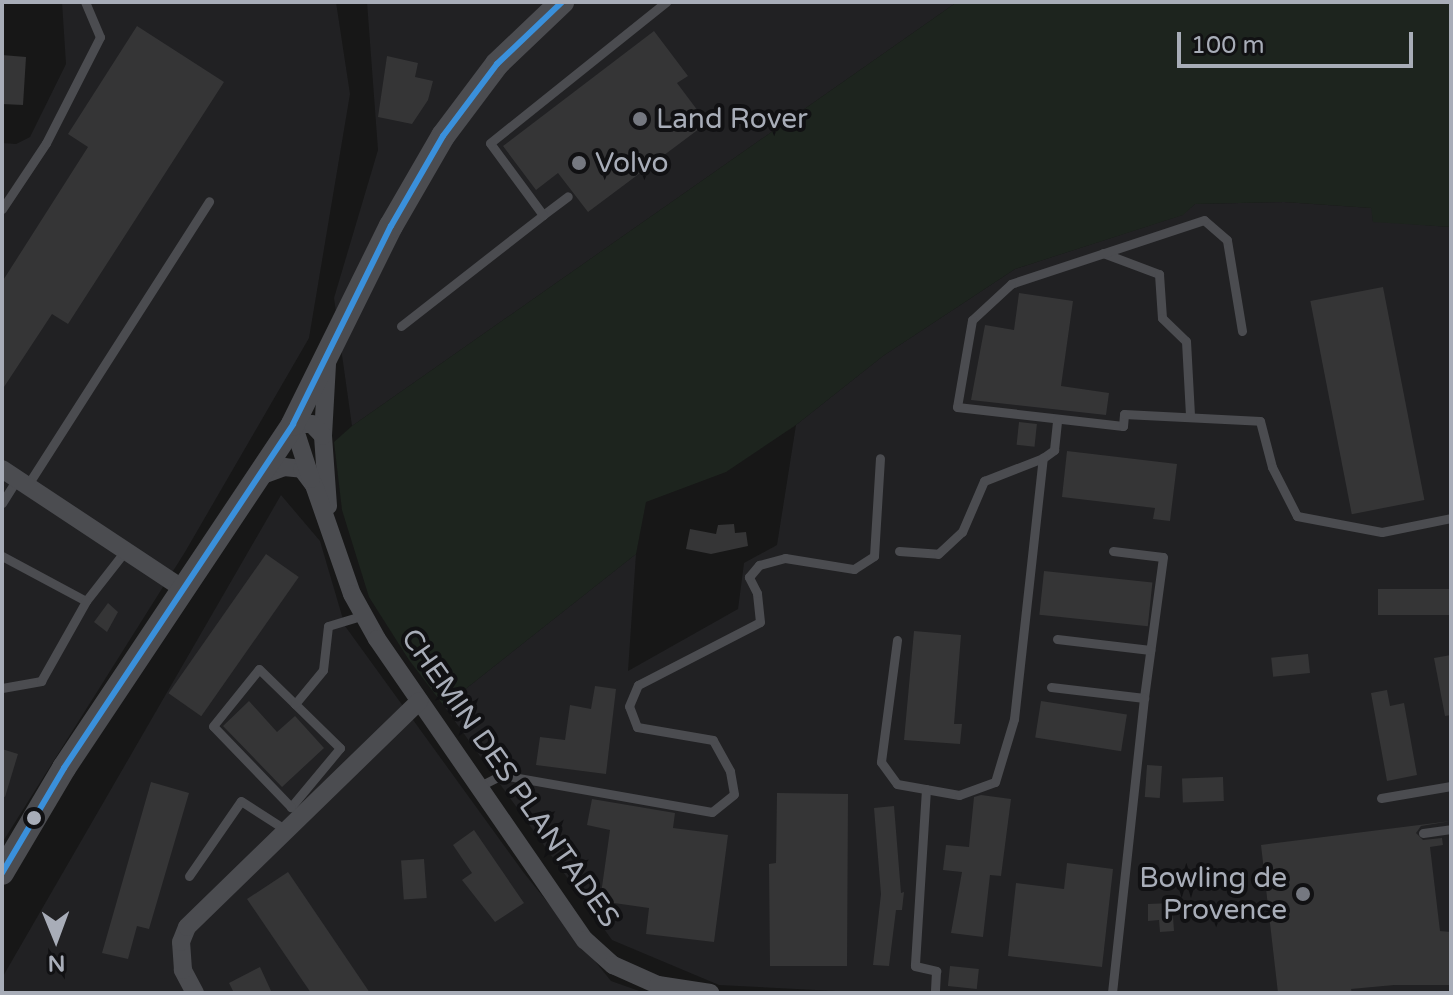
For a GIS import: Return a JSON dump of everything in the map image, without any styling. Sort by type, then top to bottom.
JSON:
[{"type":"street","points":[[2,873],[64,768],[293,424],[391,226],[443,136],[497,64],[562,2]]},
{"type":"street","points":[[328,352],[323,436],[330,525]]},
{"type":"street","points":[[293,424],[312,424],[323,436]]},
{"type":"street","points":[[293,424],[330,525]]},
{"type":"street","points":[[257,477],[284,467],[302,469],[314,485]]},
{"type":"street","points":[[15,478],[182,588]]},
{"type":"street","name":"CHEMIN DES PLANTADES","points":[[330,525],[352,594],[363,615],[585,940],[613,965],[658,985],[710,993]]},
{"type":"street","points":[[195,993],[183,970],[181,942],[187,927],[419,701]]},
{"type":"lane","points":[[2,209],[46,143],[100,37],[85,2]]},
{"type":"lane","points":[[543,215],[490,143],[666,2]]},
{"type":"lane","points":[[401,326],[568,196]]},
{"type":"lane","points":[[2,503],[15,478],[209,201]]},
{"type":"lane","points":[[1242,331],[1227,240],[1204,220],[1011,284],[972,320],[957,407],[1123,426],[1124,414],[1260,421],[1272,467],[1297,516],[1382,532],[1451,518]]},
{"type":"lane","points":[[1103,253],[1159,274],[1162,318],[1186,341],[1190,416]]},
{"type":"lane","points":[[899,551],[938,554],[962,532],[984,481],[1043,458],[1054,450],[1057,419]]},
{"type":"lane","points":[[478,787],[502,775],[712,812],[734,794],[730,771],[713,740],[637,727],[629,706],[638,685],[760,622],[757,593],[749,577],[759,565],[785,558],[854,569],[874,556],[880,458]]},
{"type":"lane","points":[[897,640],[881,762],[897,784],[959,795],[995,782],[1014,719],[1043,458]]},
{"type":"lane","points":[[2,688],[41,681],[86,601],[125,551]]},
{"type":"lane","points":[[1112,993],[1144,698],[1163,557],[1113,551]]},
{"type":"lane","points":[[2,556],[86,601]]},
{"type":"lane","points":[[295,704],[323,670],[328,626],[363,615]]},
{"type":"lane","points":[[1057,639],[1150,650]]},
{"type":"lane","points":[[259,669],[295,704],[340,748],[291,807],[213,726],[259,669]]},
{"type":"lane","points":[[1051,687],[1144,698]]},
{"type":"lane","points":[[1381,798],[1451,786]]},
{"type":"lane","points":[[926,789],[915,966],[936,971],[935,993]]},
{"type":"lane","points":[[189,876],[241,801],[286,830]]},
{"type":"lane","points":[[1423,833],[1451,829]]},
{"type":"shaded area","points":[[62,2],[336,2],[350,94],[309,338],[185,552],[2,843],[2,143],[16,144],[30,137],[66,64]]},
{"type":"shaded area","points":[[367,2],[957,2],[352,426],[334,298],[378,150]]},
{"type":"shaded area","points":[[957,2],[1451,2],[1451,227],[1373,222],[1371,208],[1284,202],[1195,204],[1183,215],[1015,269],[883,356],[796,425],[726,472],[646,502],[636,554],[444,706],[409,660],[369,597],[342,510],[334,442],[352,426]]},
{"type":"shaded area","points":[[1284,202],[1372,208],[1373,221],[1451,227],[1451,993],[875,993],[719,985],[612,940],[444,706],[636,554],[628,671],[738,609],[744,563],[777,545],[796,425],[883,356],[1015,269],[1182,215],[1195,204]]},
{"type":"shaded area","points":[[281,495],[320,541],[345,626],[524,873],[611,981],[645,993],[2,993],[2,978]]},
{"type":"building","points":[[137,26],[224,82],[68,324],[52,314],[2,390],[2,282],[88,147],[68,134]]},
{"type":"building","points":[[654,31],[688,76],[677,83],[707,123],[588,212],[558,173],[536,190],[503,146]]},
{"type":"building","points":[[2,55],[26,57],[23,105],[2,104]]},
{"type":"building","points":[[387,56],[418,63],[415,77],[433,81],[428,100],[412,124],[378,117]]},
{"type":"building","points":[[1383,287],[1424,500],[1352,514],[1310,301]]},
{"type":"building","points":[[1019,293],[1073,301],[1061,386],[1109,393],[1106,415],[971,400],[985,325],[1014,330]]},
{"type":"building","points":[[1019,422],[1037,424],[1034,447],[1017,445]]},
{"type":"building","points":[[1067,451],[1177,464],[1170,521],[1153,519],[1155,508],[1062,497]]},
{"type":"building","points":[[734,524],[735,533],[746,532],[748,546],[711,554],[686,549],[690,529],[716,534],[718,525]]},
{"type":"building","points":[[266,554],[299,577],[201,716],[168,693]]},
{"type":"building","points":[[1044,571],[1152,582],[1148,626],[1039,615]]},
{"type":"building","points":[[1378,589],[1451,589],[1451,615],[1378,615]]},
{"type":"building","points":[[108,603],[118,612],[107,632],[94,622]]},
{"type":"building","points":[[914,631],[961,635],[954,724],[962,724],[960,744],[904,740]]},
{"type":"building","points":[[1308,654],[1310,673],[1273,677],[1271,658]]},
{"type":"building","points":[[1451,655],[1451,715],[1445,716],[1434,658]]},
{"type":"building","points":[[595,686],[616,689],[606,774],[536,765],[540,737],[565,740],[570,705],[591,709]]},
{"type":"building","points":[[1387,690],[1390,706],[1404,703],[1417,775],[1387,781],[1371,693]]},
{"type":"building","points":[[249,701],[277,732],[295,716],[324,748],[282,787],[223,726]]},
{"type":"building","points":[[1041,701],[1127,715],[1121,751],[1035,738]]},
{"type":"building","points":[[2,749],[18,754],[5,797],[2,796]]},
{"type":"building","points":[[1147,765],[1162,766],[1160,798],[1145,797]]},
{"type":"building","points":[[1223,777],[1224,801],[1183,802],[1182,778]]},
{"type":"building","points":[[151,782],[189,793],[149,929],[137,926],[128,959],[102,953]]},
{"type":"building","points":[[777,793],[848,794],[847,966],[770,966],[769,864],[776,863]]},
{"type":"building","points":[[974,797],[1011,799],[1001,876],[990,875],[983,937],[951,933],[962,872],[943,870],[946,845],[969,847]]},
{"type":"building","points":[[592,799],[675,813],[673,828],[728,835],[714,942],[646,934],[649,908],[600,901],[610,830],[587,825]]},
{"type":"building","points":[[894,806],[901,893],[904,892],[902,910],[896,910],[889,966],[873,965],[881,894],[874,808]]},
{"type":"building","points":[[1451,821],[1421,826],[1416,833],[1423,840],[1451,837],[1442,838],[1443,845],[1430,847],[1440,931],[1451,932],[1451,985],[1394,985],[1351,989],[1352,993],[1278,993],[1261,845]]},
{"type":"building","points":[[474,830],[524,903],[495,922],[462,880],[472,873],[453,845]]},
{"type":"building","points":[[424,859],[427,898],[404,900],[401,861]]},
{"type":"building","points":[[1067,863],[1113,869],[1102,967],[1008,956],[1016,883],[1064,889]]},
{"type":"building","points":[[288,872],[370,993],[311,993],[247,899]]},
{"type":"building","points":[[1172,903],[1174,931],[1160,932],[1159,920],[1148,921],[1148,904]]},
{"type":"building","points":[[950,966],[979,969],[977,989],[948,986]]},
{"type":"building","points":[[260,967],[272,993],[234,993],[229,983]]},
{"type":"transit line","points":[[2,873],[64,768],[293,424],[391,226],[443,136],[497,64],[562,2]]},
{"type":"place","name":"Land Rover","points":[[640,119]]},
{"type":"place","name":"Volvo","points":[[579,163]]},
{"type":"place","name":"Bowling de Provence","points":[[1303,894]]}]
